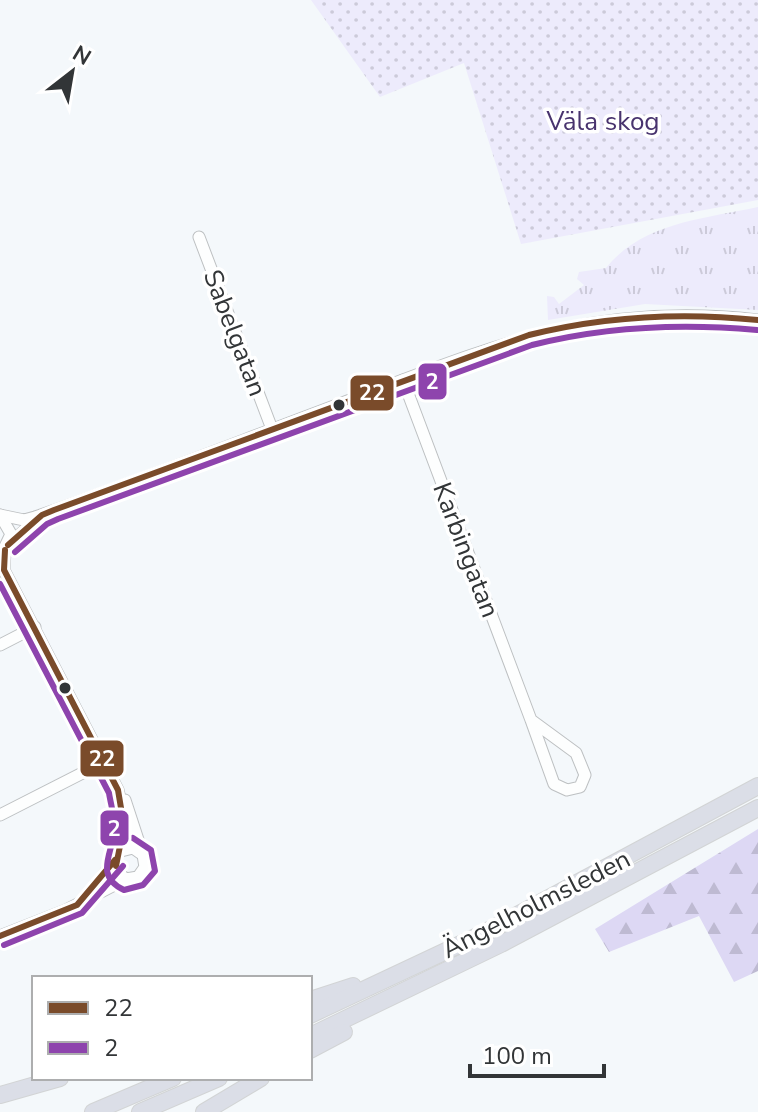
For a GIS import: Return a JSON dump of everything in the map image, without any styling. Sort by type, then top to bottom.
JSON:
[{"type":"highway","name":"Ängelholmsleden","points":[[312,1014],[611,867],[758,786]]},
{"type":"highway","name":"Ängelholmsleden","points":[[312,1035],[460,965],[758,808]]},
{"type":"highway","points":[[312,1049],[421,992],[460,965]]},
{"type":"highway","points":[[312,999],[415,966]]},
{"type":"highway","points":[[0,1095],[53,1080]]},
{"type":"highway","points":[[93,1112],[168,1080]]},
{"type":"highway","points":[[140,1112],[214,1080]]},
{"type":"highway","points":[[204,1112],[258,1080]]},
{"type":"street","name":"Sabelgatan","points":[[199,237],[272,429]]},
{"type":"street","points":[[0,515],[24,520],[42,515],[519,339],[586,322],[660,315],[758,320]]},
{"type":"street","name":"Karbingatan","points":[[403,380],[554,784],[567,790],[580,787],[585,775],[579,757],[531,720]]},
{"type":"street","points":[[0,515],[10,529],[4,550],[4,570],[129,807],[143,855],[143,873],[0,936]]},
{"type":"street","points":[[4,550],[42,515]]},
{"type":"street","points":[[0,580],[23,605]]},
{"type":"street","points":[[0,645],[35,627]]},
{"type":"street","points":[[0,815],[106,761]]},
{"type":"street","points":[[118,790],[125,830],[117,872],[126,879]]},
{"type":"street","points":[[81,902],[118,855],[133,848],[143,855]]},
{"type":"green space","name":"Väla skog","points":[[311,0],[758,0],[758,200],[521,244],[464,63],[380,97]]},
{"type":"green space","points":[[758,207],[758,310],[645,304],[548,320],[547,296],[554,297],[559,304],[584,285],[577,279],[579,272],[606,268],[621,253],[656,232],[696,219]]},
{"type":"green space","points":[[758,829],[758,971],[734,982],[699,916],[609,952],[595,929]]},
{"type":"transit line","name":"22","points":[[8,545],[42,515],[54,510],[529,335],[643,317],[700,316],[758,320]]},
{"type":"transit line","name":"2","points":[[15,552],[47,524],[58,519],[532,345],[588,334],[644,328],[757,330]]},
{"type":"transit line","name":"22","points":[[5,550],[4,570],[118,790],[124,826],[116,866]]},
{"type":"transit line","name":"2","points":[[0,584],[109,793],[114,828],[107,872],[115,884],[124,890],[143,885],[155,871],[151,850],[133,838]]},
{"type":"transit line","name":"22","points":[[0,936],[77,905],[115,860]]},
{"type":"transit line","name":"2","points":[[4,945],[82,913],[123,866]]}]
